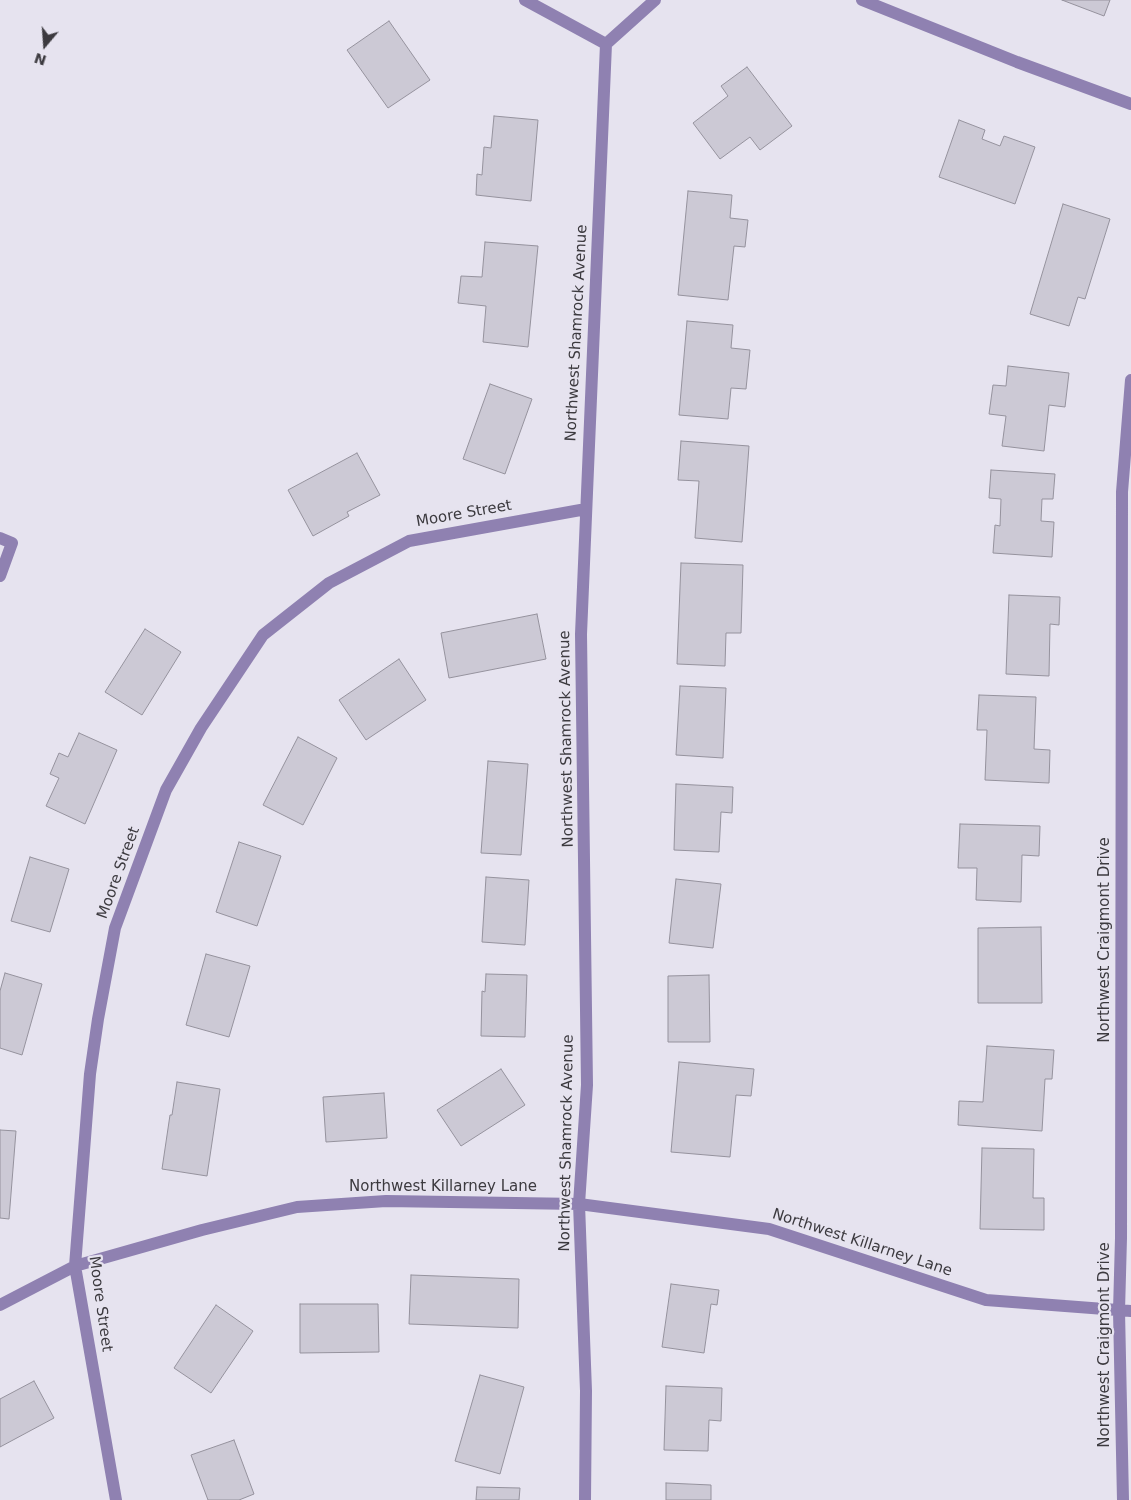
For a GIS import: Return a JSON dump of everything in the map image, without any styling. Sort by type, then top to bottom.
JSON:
[{"type":"street","points":[[526,0],[606,44],[655,0]]},
{"type":"street","points":[[862,0],[1017,62],[1131,104]]},
{"type":"street","name":"Northwest Shamrock Avenue","points":[[586,1500],[586,1391],[579,1204],[587,1085],[581,634],[606,44]]},
{"type":"street","name":"Northwest Craigmont Drive","points":[[1123,1500],[1125,1311],[1121,1238],[1122,492],[1131,380]]},
{"type":"street","name":"Moore Street","points":[[116,1500],[75,1266],[90,1074],[115,928],[166,790],[202,728],[263,635],[329,583],[409,541],[586,510]]},
{"type":"street","points":[[0,538],[12,544],[0,576]]},
{"type":"street","name":"Northwest Killarney Lane","points":[[0,1305],[75,1266],[202,1230],[297,1207],[386,1201],[579,1204],[769,1229],[986,1300],[1125,1311]]},
{"type":"building","points":[[1062,0],[1110,0],[1104,16]]},
{"type":"building","points":[[389,21],[430,80],[388,108],[347,50]]},
{"type":"building","points":[[747,67],[792,126],[760,150],[750,137],[720,159],[693,123],[728,96],[721,86]]},
{"type":"building","points":[[494,116],[538,120],[531,201],[476,195],[477,174],[482,175],[484,147],[491,148]]},
{"type":"building","points":[[959,120],[985,130],[982,139],[1000,146],[1004,136],[1035,147],[1015,204],[939,177]]},
{"type":"building","points":[[688,191],[732,195],[730,218],[748,220],[745,247],[734,246],[728,300],[678,295]]},
{"type":"building","points":[[1063,204],[1110,219],[1085,299],[1078,297],[1069,326],[1030,314]]},
{"type":"building","points":[[485,242],[538,246],[528,347],[483,342],[486,306],[458,303],[461,276],[482,277]]},
{"type":"building","points":[[687,321],[733,325],[731,348],[750,350],[746,389],[731,388],[728,419],[679,415]]},
{"type":"building","points":[[1008,366],[1069,373],[1065,407],[1049,405],[1044,451],[1002,446],[1006,416],[989,414],[993,385],[1006,386]]},
{"type":"building","points":[[490,384],[532,399],[505,474],[463,459]]},
{"type":"building","points":[[681,441],[749,446],[742,542],[695,538],[699,481],[678,480]]},
{"type":"building","points":[[357,453],[380,495],[347,512],[349,516],[313,536],[288,490]]},
{"type":"building","points":[[991,470],[1055,474],[1053,499],[1042,499],[1041,521],[1054,522],[1052,557],[993,553],[995,525],[1000,526],[1001,499],[989,498]]},
{"type":"building","points":[[681,563],[743,565],[741,633],[726,633],[725,666],[677,664]]},
{"type":"building","points":[[1009,595],[1060,597],[1059,625],[1050,624],[1049,676],[1006,674]]},
{"type":"building","points":[[537,614],[546,659],[449,678],[441,633]]},
{"type":"building","points":[[145,629],[181,652],[142,715],[105,692]]},
{"type":"building","points":[[399,659],[426,700],[366,740],[339,700]]},
{"type":"building","points":[[680,686],[726,688],[723,758],[676,755]]},
{"type":"building","points":[[979,695],[1036,697],[1034,749],[1050,750],[1049,783],[985,780],[987,730],[977,730]]},
{"type":"building","points":[[79,733],[117,750],[85,824],[46,806],[59,778],[50,774],[59,753],[68,757]]},
{"type":"building","points":[[298,737],[337,758],[303,825],[263,805]]},
{"type":"building","points":[[488,761],[528,764],[521,855],[481,853]]},
{"type":"building","points":[[676,784],[733,787],[732,813],[721,812],[719,852],[674,850]]},
{"type":"building","points":[[960,824],[1040,826],[1039,856],[1022,855],[1021,902],[976,900],[977,868],[958,868]]},
{"type":"building","points":[[239,842],[281,856],[257,926],[216,912]]},
{"type":"building","points":[[30,857],[69,869],[50,932],[11,921]]},
{"type":"building","points":[[486,877],[529,880],[525,945],[482,942]]},
{"type":"building","points":[[676,879],[721,884],[713,948],[669,943]]},
{"type":"building","points":[[1041,927],[1042,1003],[978,1003],[978,928]]},
{"type":"building","points":[[206,954],[250,966],[229,1037],[186,1025]]},
{"type":"building","points":[[5,973],[42,984],[22,1055],[0,1048],[0,991]]},
{"type":"building","points":[[486,974],[527,975],[525,1037],[481,1036],[482,991],[485,992]]},
{"type":"building","points":[[709,975],[710,1042],[668,1042],[668,976]]},
{"type":"building","points":[[987,1046],[1054,1050],[1052,1079],[1045,1079],[1042,1131],[958,1125],[959,1101],[983,1102]]},
{"type":"building","points":[[679,1062],[754,1069],[751,1096],[736,1095],[730,1157],[671,1152]]},
{"type":"building","points":[[501,1069],[525,1105],[461,1146],[437,1110]]},
{"type":"building","points":[[177,1082],[220,1089],[207,1176],[162,1169]]},
{"type":"building","points":[[384,1093],[387,1138],[326,1142],[323,1097]]},
{"type":"building","points":[[0,1130],[16,1131],[9,1219],[0,1218]]},
{"type":"building","points":[[982,1148],[1034,1149],[1033,1198],[1044,1198],[1044,1230],[980,1229]]},
{"type":"building","points":[[411,1275],[519,1279],[518,1328],[409,1324]]},
{"type":"building","points":[[671,1284],[719,1290],[717,1305],[711,1304],[704,1353],[662,1347]]},
{"type":"building","points":[[300,1304],[378,1304],[379,1352],[300,1353]]},
{"type":"building","points":[[216,1305],[253,1331],[211,1393],[174,1368]]},
{"type":"building","points":[[480,1375],[524,1387],[500,1474],[455,1461]]},
{"type":"building","points":[[34,1381],[54,1418],[0,1447],[0,1399]]},
{"type":"building","points":[[666,1386],[722,1388],[721,1421],[709,1420],[708,1451],[664,1450]]},
{"type":"building","points":[[234,1440],[254,1494],[239,1500],[208,1500],[191,1455]]},
{"type":"building","points":[[666,1483],[711,1485],[711,1500],[666,1500]]},
{"type":"building","points":[[477,1487],[520,1488],[519,1500],[476,1500]]}]
